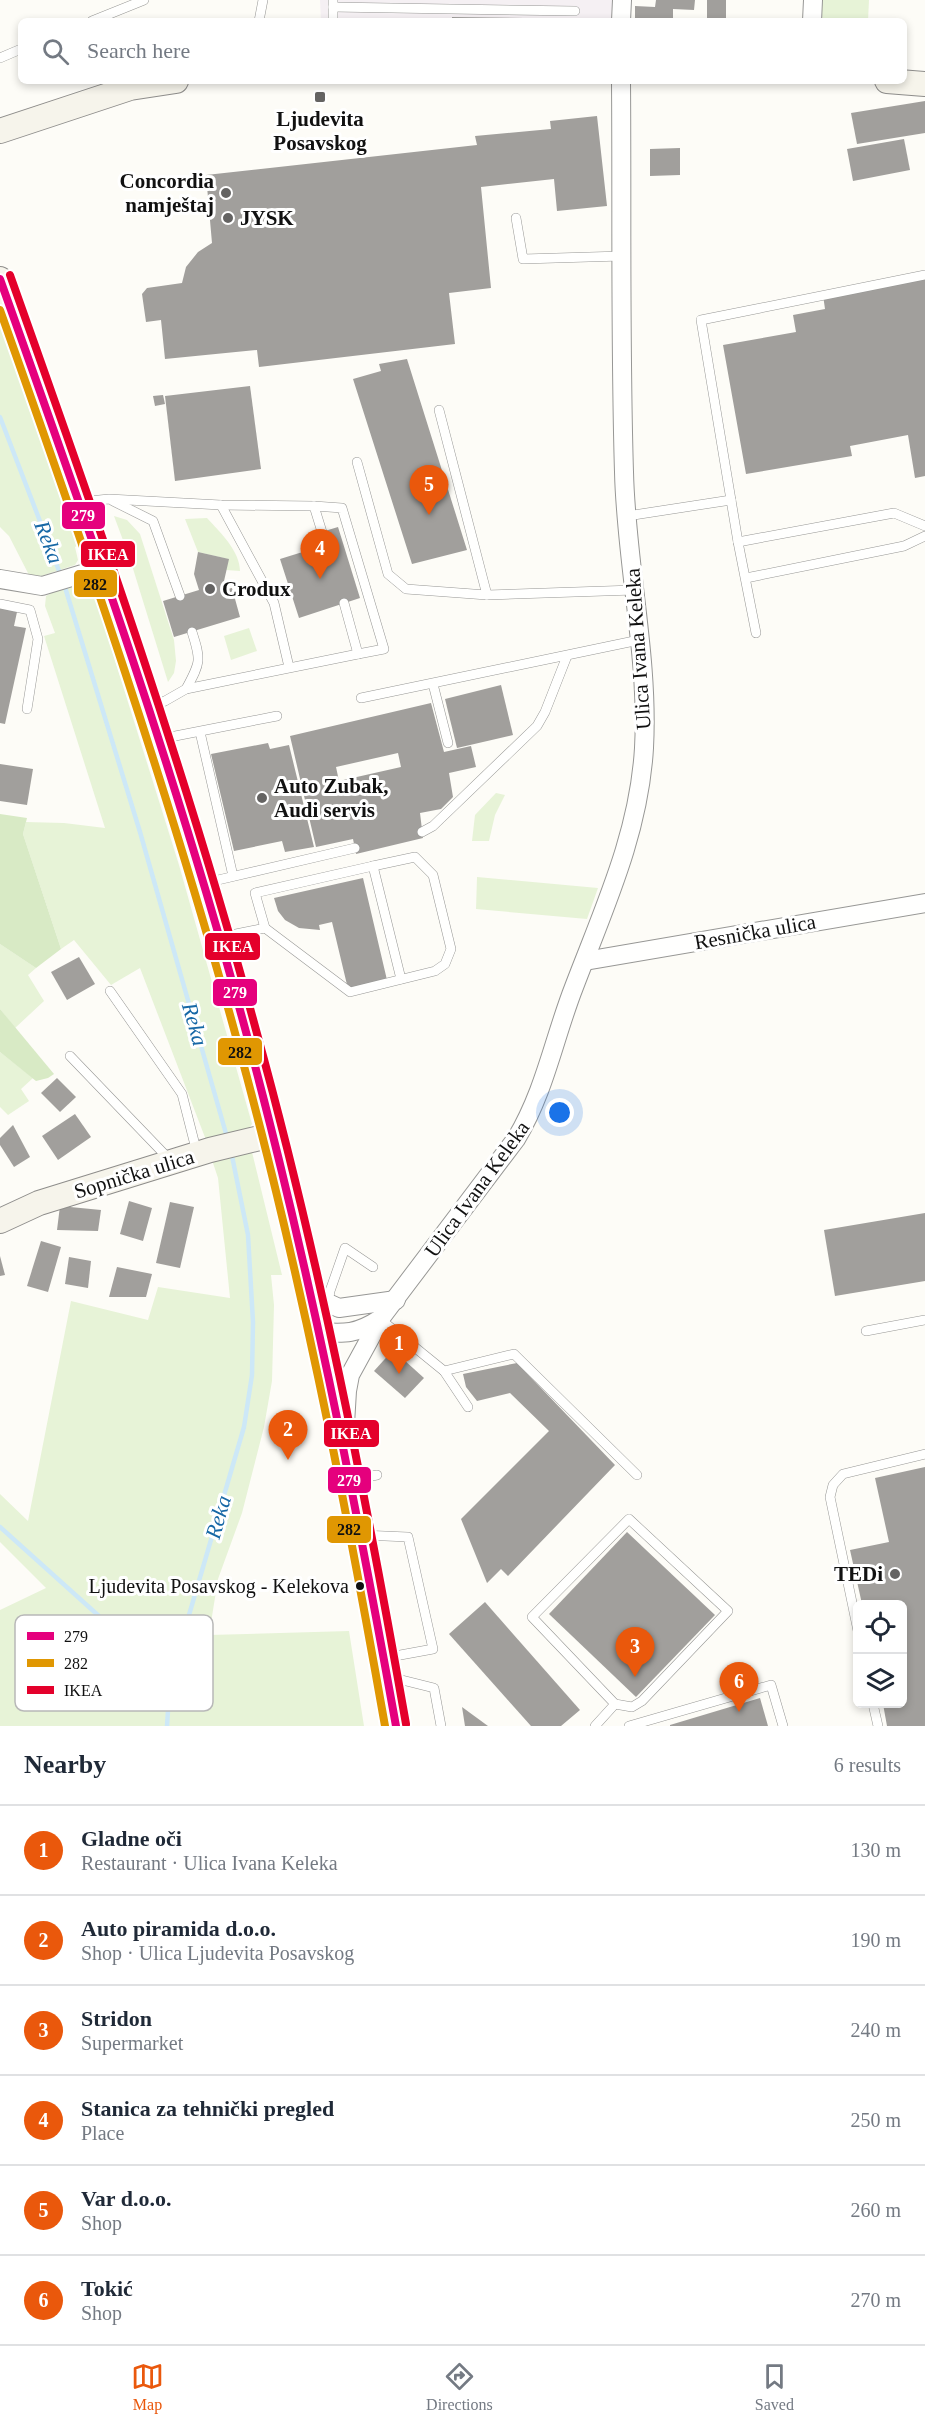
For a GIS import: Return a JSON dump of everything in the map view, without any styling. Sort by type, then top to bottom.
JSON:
[{"type":"main road","points":[[907,83],[925,84]]},
{"type":"main road","points":[[0,131],[130,88],[156,84]]},
{"type":"main road","points":[[0,279],[79,502],[93,571],[158,740],[203,884],[246,1034],[319,1332],[362,1535],[396,1726]]},
{"type":"main road","name":"Sopnička ulica","points":[[0,1221],[39,1203],[204,1152],[272,1135]]},
{"type":"street","points":[[621,18],[622,0]]},
{"type":"street","points":[[812,18],[813,0]]},
{"type":"street","name":"Ulica Ivana Keleka","points":[[344,1450],[346,1390],[350,1375],[380,1319],[503,1158],[529,1118],[552,1057],[574,987],[621,867],[636,808],[644,740],[644,693],[624,476],[621,84]]},
{"type":"street","points":[[0,579],[42,586],[93,571]]},
{"type":"street","name":"Resnička ulica","points":[[585,961],[925,903]]},
{"type":"street","points":[[309,1289],[328,1304],[339,1308],[396,1300]]},
{"type":"street","name":"Ulica Ivana Keleka","points":[[319,1332],[344,1334],[364,1329],[380,1319]]},
{"type":"lane","points":[[99,18],[144,0]]},
{"type":"lane","points":[[260,18],[263,0]]},
{"type":"lane","points":[[333,4],[575,10]]},
{"type":"lane","points":[[0,58],[18,51]]},
{"type":"lane","points":[[516,218],[523,259],[622,256]]},
{"type":"lane","points":[[756,633],[730,500],[701,320],[925,275]]},
{"type":"lane","points":[[439,410],[487,595]]},
{"type":"lane","points":[[357,462],[388,574],[406,589],[487,595],[634,590]]},
{"type":"lane","points":[[79,502],[109,499],[342,508],[384,649],[186,689],[165,701],[147,707]]},
{"type":"lane","points":[[109,499],[153,521],[180,596]]},
{"type":"lane","points":[[627,516],[730,500]]},
{"type":"lane","points":[[221,505],[274,603],[289,668]]},
{"type":"lane","points":[[314,506],[322,532]]},
{"type":"lane","points":[[738,542],[894,513],[925,526]]},
{"type":"lane","points":[[746,578],[904,546],[925,536]]},
{"type":"lane","points":[[344,603],[358,654]]},
{"type":"lane","points":[[0,604],[30,610],[38,639],[27,709]]},
{"type":"lane","points":[[186,689],[197,669],[200,656],[192,632]]},
{"type":"lane","points":[[361,698],[639,640]]},
{"type":"lane","points":[[422,831],[433,826],[537,726],[545,712],[567,656]]},
{"type":"lane","points":[[433,684],[448,742]]},
{"type":"lane","points":[[158,740],[277,716]]},
{"type":"lane","points":[[200,732],[233,876]]},
{"type":"lane","points":[[203,884],[355,848]]},
{"type":"lane","points":[[415,857],[433,875],[451,949],[445,964],[435,970],[350,992],[265,928],[255,893],[415,857]]},
{"type":"lane","points":[[373,866],[401,980]]},
{"type":"lane","points":[[219,938],[265,928]]},
{"type":"lane","points":[[110,991],[182,1094],[204,1152]]},
{"type":"lane","points":[[70,1056],[172,1162]]},
{"type":"lane","points":[[328,1304],[330,1291],[345,1248],[373,1267]]},
{"type":"lane","points":[[380,1319],[444,1371],[468,1407]]},
{"type":"lane","points":[[866,1331],[925,1320]]},
{"type":"lane","points":[[444,1371],[514,1354],[637,1475]]},
{"type":"lane","points":[[853,1607],[830,1497],[833,1485],[843,1474],[925,1454]]},
{"type":"lane","points":[[350,1481],[377,1475]]},
{"type":"lane","points":[[629,1519],[728,1611],[642,1701],[632,1707],[615,1704],[532,1617],[629,1519]]},
{"type":"lane","points":[[362,1535],[408,1537],[433,1649],[386,1667]]},
{"type":"lane","points":[[386,1667],[434,1688],[441,1726]]},
{"type":"lane","points":[[628,1726],[771,1684],[783,1726]]},
{"type":"lane","points":[[595,1726],[615,1704]]},
{"type":"lane","points":[[874,1708],[878,1726]]},
{"type":"shaded area","points":[[320,0],[614,0],[613,18],[321,18]]},
{"type":"green space","points":[[815,0],[869,0],[868,18],[814,18]]},
{"type":"green space","points":[[0,326],[77,546],[75,547],[78,560],[75,565],[41,576],[29,575],[9,536],[0,527]]},
{"type":"green space","points":[[114,516],[127,520],[140,534],[174,640],[176,661],[174,673],[168,682],[130,559]]},
{"type":"green space","points":[[207,518],[233,549],[240,571],[226,570],[228,559],[198,552],[185,519]]},
{"type":"green space","points":[[86,585],[91,588],[97,603],[179,865],[252,1124],[248,1130],[206,1140],[140,968],[111,985],[74,940],[61,949],[23,834],[26,822],[64,823],[105,828],[44,636],[55,633],[45,606],[46,596],[55,591]]},
{"type":"green space","points":[[249,628],[257,651],[231,660],[224,636]]},
{"type":"green space","points":[[496,793],[505,795],[495,815],[489,841],[472,841],[475,815]]},
{"type":"green space","points":[[0,814],[27,818],[23,834],[61,949],[36,968],[0,944]]},
{"type":"green space","points":[[477,877],[598,888],[587,919],[476,909]]},
{"type":"green space","points":[[0,944],[36,968],[28,975],[44,1001],[15,1028],[0,1009]]},
{"type":"green space","points":[[0,1009],[54,1074],[36,1081],[0,1052]]},
{"type":"green space","points":[[0,1052],[33,1078],[21,1089],[29,1101],[8,1115],[0,1107]]},
{"type":"green space","points":[[251,1148],[282,1275],[271,1275],[274,1305],[272,1381],[264,1427],[242,1513],[218,1579],[212,1615],[15,1615],[15,1711],[213,1711],[213,1635],[349,1631],[364,1726],[0,1726],[0,1610],[46,1588],[0,1542],[0,1494],[28,1521],[71,1301],[148,1320],[158,1287],[230,1298],[218,1178],[211,1157]]},
{"type":"building","points":[[656,0],[695,0],[694,10],[673,9],[673,18],[635,18],[635,6],[655,7]]},
{"type":"building","points":[[707,0],[726,0],[726,18],[707,18]]},
{"type":"building","points":[[452,17],[520,18],[452,18]]},
{"type":"building","points":[[925,101],[925,133],[857,144],[851,113]]},
{"type":"building","points":[[597,116],[607,206],[557,211],[554,179],[481,187],[491,288],[449,293],[455,344],[259,367],[257,350],[165,359],[161,320],[146,322],[142,294],[147,288],[182,283],[186,267],[198,252],[212,243],[206,175],[477,145],[475,136],[551,129],[550,121]]},
{"type":"building","points":[[904,139],[910,170],[853,181],[847,149]]},
{"type":"building","points":[[680,148],[680,175],[650,176],[650,149]]},
{"type":"building","points":[[925,277],[925,476],[915,478],[908,435],[850,446],[852,456],[746,474],[723,345],[796,332],[793,315],[825,309],[823,295]]},
{"type":"building","points":[[407,359],[467,550],[412,564],[353,379],[381,371],[379,364]]},
{"type":"building","points":[[250,386],[261,469],[175,481],[165,396]]},
{"type":"building","points":[[163,395],[165,404],[155,406],[153,396]]},
{"type":"building","points":[[338,527],[360,598],[299,618],[280,559],[309,550],[305,537]]},
{"type":"building","points":[[198,552],[229,559],[222,590],[232,588],[240,617],[174,637],[163,601],[199,590],[194,574]]},
{"type":"building","points":[[0,608],[17,612],[14,626],[26,628],[5,724],[0,723]]},
{"type":"building","points":[[501,685],[513,735],[457,748],[445,699]]},
{"type":"building","points":[[431,703],[444,752],[471,746],[476,767],[449,773],[453,797],[441,809],[420,813],[423,838],[356,854],[353,839],[316,847],[290,736]],"holes":[[[398,753],[401,767],[339,781],[336,767]]]},
{"type":"building","name":"Auto Zubak, Audi servis","points":[[268,743],[270,749],[289,745],[314,847],[285,852],[282,841],[234,851],[211,754]]},
{"type":"building","points":[[0,764],[33,769],[27,805],[0,801]]},
{"type":"building","points":[[363,878],[387,980],[348,989],[332,922],[319,925],[320,930],[299,928],[285,920],[278,911],[274,898]]},
{"type":"building","points":[[79,957],[95,984],[67,1000],[51,972]]},
{"type":"building","points":[[57,1078],[76,1097],[60,1112],[41,1093]]},
{"type":"building","points":[[75,1114],[91,1137],[58,1160],[42,1136]]},
{"type":"building","points":[[13,1125],[30,1157],[14,1167],[0,1145],[0,1138]]},
{"type":"building","points":[[129,1201],[152,1208],[143,1241],[120,1234]]},
{"type":"building","points":[[170,1202],[194,1207],[180,1268],[156,1263]]},
{"type":"building","points":[[60,1206],[101,1210],[98,1231],[57,1230]]},
{"type":"building","points":[[925,1213],[925,1281],[835,1296],[824,1230]]},
{"type":"building","points":[[41,1241],[61,1247],[48,1292],[27,1286]]},
{"type":"building","points":[[0,1256],[5,1275],[0,1276]]},
{"type":"building","points":[[69,1257],[91,1261],[88,1288],[65,1284]]},
{"type":"building","points":[[117,1267],[152,1274],[146,1297],[109,1297]]},
{"type":"building","points":[[393,1350],[424,1378],[405,1398],[374,1371]]},
{"type":"building","points":[[517,1363],[615,1465],[508,1576],[501,1569],[487,1583],[461,1519],[549,1431],[510,1393],[477,1401],[466,1387],[463,1374]]},
{"type":"building","points":[[925,1467],[925,1726],[887,1726],[884,1708],[907,1708],[907,1600],[861,1600],[850,1550],[889,1542],[875,1478]]},
{"type":"building","points":[[627,1532],[715,1615],[636,1697],[549,1614]]},
{"type":"building","points":[[485,1602],[580,1710],[561,1726],[531,1726],[449,1634]]},
{"type":"building","points":[[760,1698],[768,1726],[670,1726],[670,1725]]},
{"type":"building","points":[[462,1707],[488,1726],[465,1726]]},
{"type":"waterway","name":"Reka","points":[[0,417],[61,576]]},
{"type":"waterway","name":"Reka","points":[[64,584],[140,832],[227,1137]]},
{"type":"waterway","name":"Reka","points":[[189,1615],[244,1427],[252,1375],[253,1322],[248,1235],[231,1151]]},
{"type":"waterway","points":[[0,1527],[98,1615]]},
{"type":"waterway","name":"Reka","points":[[167,1726],[168,1711]]},
{"type":"transit line","name":"IKEA","points":[[10,275],[109,556],[171,745],[201,839],[256,1030],[300,1202],[339,1375],[406,1724]]},
{"type":"transit line","name":"279","points":[[0,279],[99,559],[161,747],[246,1032],[310,1291],[364,1551],[396,1726]]},
{"type":"transit line","name":"282","points":[[0,310],[154,760],[235,1033],[279,1205],[318,1378],[385,1726]]},
{"type":"place","name":"Ljudevita Posavskog","points":[[320,97]]},
{"type":"place","name":"Concordia namještaj","points":[[226,193]]},
{"type":"place","name":"JYSK","points":[[228,218]]},
{"type":"place","name":"Var d.o.o.","points":[[429,515]]},
{"type":"place","name":"Stanica za tehnički pregled","points":[[320,579]]},
{"type":"place","name":"Crodux","points":[[210,589]]},
{"type":"place","name":"Auto Zubak, Audi servis","points":[[262,798]]},
{"type":"place","name":"Gladne oči","points":[[399,1374]]},
{"type":"place","name":"Auto piramida d.o.o.","points":[[288,1460]]},
{"type":"place","name":"TEDi","points":[[895,1574]]},
{"type":"place","name":"Ljudevita Posavskog - Kelekova","points":[[360,1586]]},
{"type":"place","name":"Stridon","points":[[635,1677]]},
{"type":"place","name":"Tokić","points":[[739,1712]]}]
